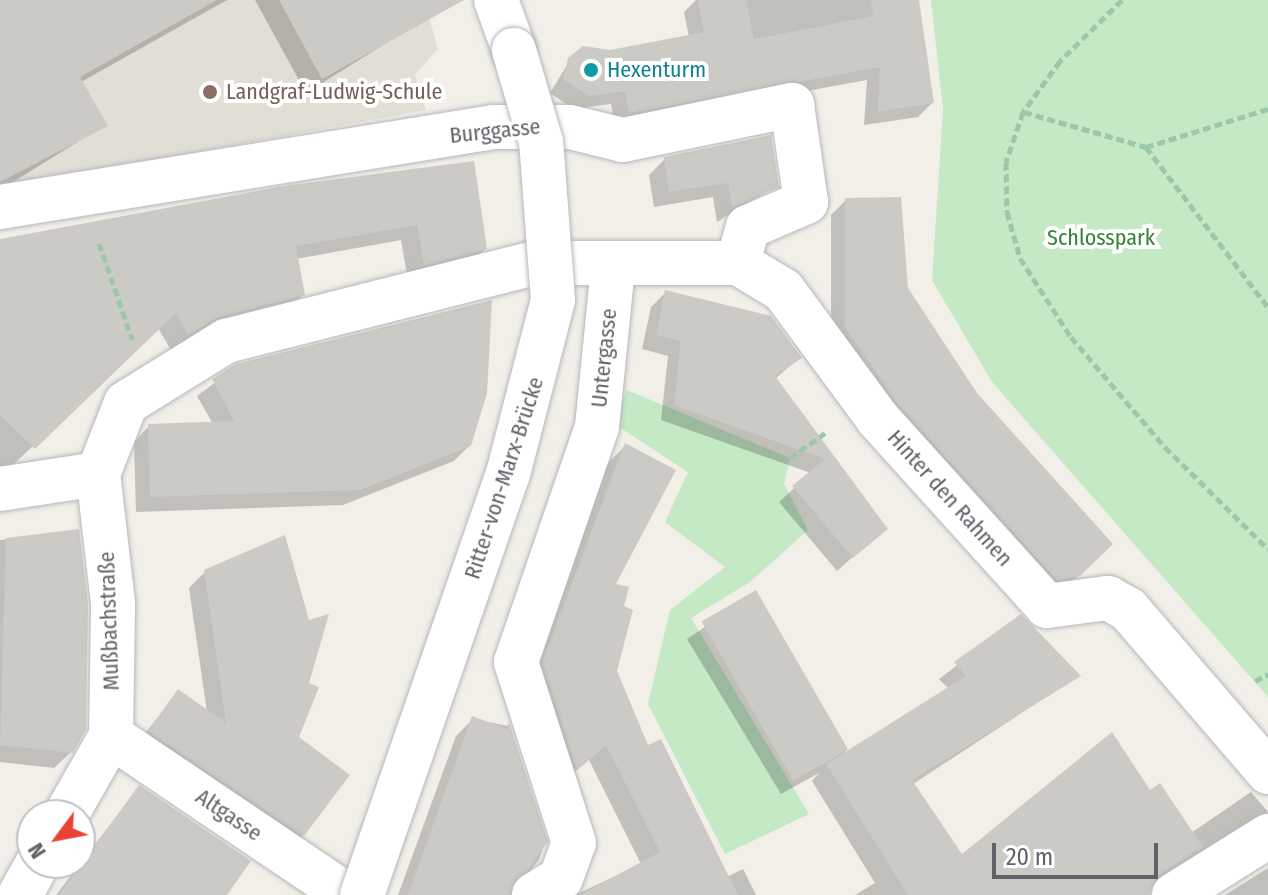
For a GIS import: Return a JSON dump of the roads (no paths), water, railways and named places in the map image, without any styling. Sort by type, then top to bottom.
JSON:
[{"type":"street","name":"Ritter-von-Marx-Brücke","points":[[362,895],[508,474],[553,300],[541,142],[496,0]]},
{"type":"street","name":"Burggasse","points":[[0,207],[522,124],[623,140],[792,105],[806,202],[748,227],[738,263]]},
{"type":"street","points":[[522,124],[535,263],[613,267],[738,263]]},
{"type":"street","name":"Mußbachstraße","points":[[75,799],[111,736],[113,603],[98,474],[126,403],[150,385],[226,341],[535,263]]},
{"type":"street","name":"Hinter den Rahmen","points":[[738,263],[783,290],[878,419],[1047,606],[1108,598],[1128,609],[1268,772]]},
{"type":"street","name":"Untergasse","points":[[534,895],[561,878],[574,843],[516,662],[597,427],[613,267]]},
{"type":"street","points":[[0,489],[98,474]]},
{"type":"street","name":"Altgasse","points":[[111,736],[347,895]]},
{"type":"street","points":[[1174,895],[1268,836]]},
{"type":"place","name":"Hexenturm","points":[[591,70]]},
{"type":"place","name":"Landgraf-Ludwig-Schule","points":[[210,92]]},
{"type":"park label","name":"Schlosspark","points":[[1101,238]]}]
